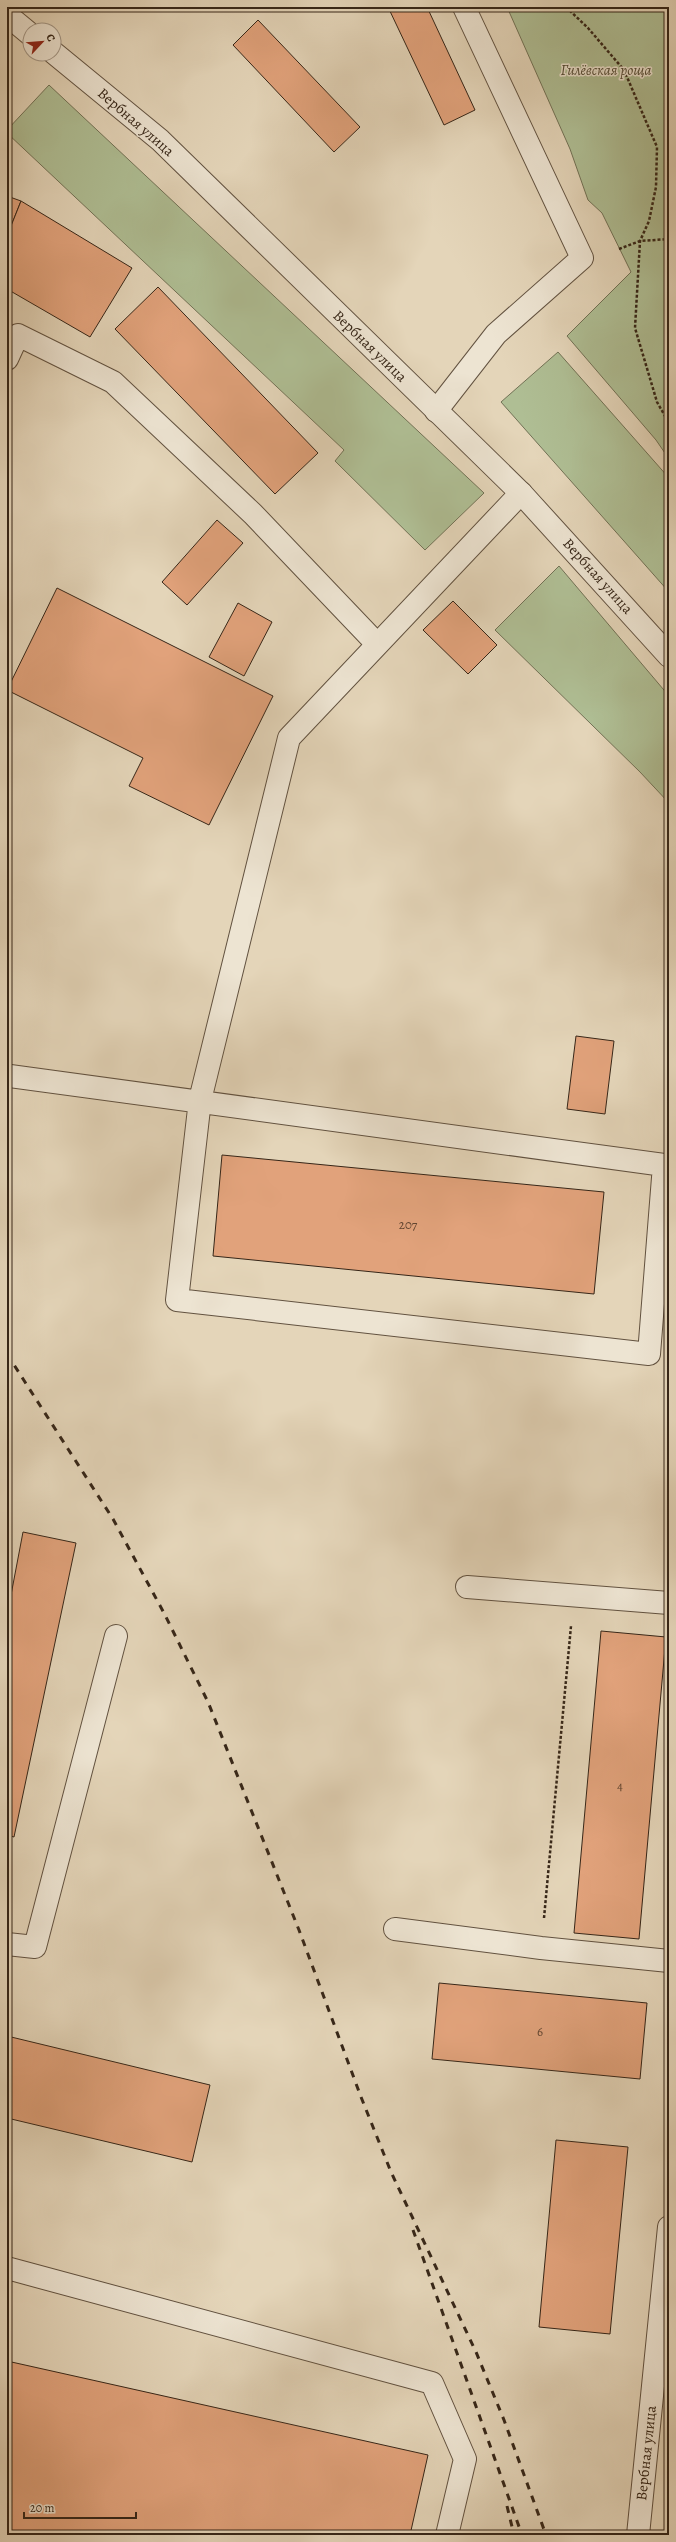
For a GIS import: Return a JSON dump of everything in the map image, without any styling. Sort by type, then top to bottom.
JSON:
[{"type":"street","points":[[436,411],[496,334],[582,258],[464,7]]},
{"type":"street","points":[[7,15],[22,27]]},
{"type":"street","name":"Вербная улица","points":[[62,60],[160,140],[521,493],[669,656]]},
{"type":"street","points":[[7,359],[18,335],[113,382],[252,514],[376,643]]},
{"type":"street","points":[[10,1076],[200,1100],[664,1165],[649,1354],[177,1300],[200,1100],[289,738],[376,643],[521,493]]},
{"type":"street","points":[[467,1586],[669,1603]]},
{"type":"street","points":[[7,1944],[35,1947],[116,1636]]},
{"type":"street","points":[[395,1929],[541,1948],[669,1961]]},
{"type":"street","name":"Вербная улица","points":[[638,2535],[662,2356],[669,2227]]},
{"type":"street","points":[[7,2268],[432,2382],[465,2459],[447,2535]]},
{"type":"path","points":[[566,7],[588,28],[624,70],[657,146],[656,187],[649,221],[640,241],[635,328],[657,402],[669,423]]},
{"type":"path","points":[[619,249],[640,241],[669,238]]},
{"type":"path","points":[[541,1948],[574,1595]]},
{"type":"green space","name":"Гилёвская роща","points":[[507,7],[669,7],[669,459],[656,440],[567,336],[631,272],[602,213],[588,200],[570,149]]},
{"type":"green space","points":[[49,85],[484,493],[425,550],[335,461],[344,450],[7,133],[7,130]]},
{"type":"green space","points":[[558,352],[669,478],[669,592],[501,402]]},
{"type":"green space","points":[[559,566],[669,696],[669,803],[640,772],[495,630]]},
{"type":"building","points":[[388,7],[427,7],[475,110],[444,125]]},
{"type":"building","points":[[258,20],[360,127],[334,152],[233,45]]},
{"type":"building","points":[[7,196],[21,201],[7,236]]},
{"type":"building","points":[[21,201],[132,268],[90,337],[7,289],[7,236]]},
{"type":"building","points":[[158,287],[318,453],[275,494],[115,329]]},
{"type":"building","points":[[217,520],[243,543],[187,605],[162,582]]},
{"type":"building","points":[[57,588],[273,696],[209,825],[129,786],[143,758],[7,690]]},
{"type":"building","points":[[453,601],[497,645],[468,674],[423,630]]},
{"type":"building","points":[[238,603],[272,622],[244,676],[209,657]]},
{"type":"building","points":[[576,1036],[614,1041],[605,1114],[567,1109]]},
{"type":"building","points":[[222,1155],[604,1192],[594,1294],[213,1256]]},
{"type":"building","points":[[23,1532],[76,1543],[14,1837],[7,1835],[7,1616]]},
{"type":"building","points":[[601,1631],[666,1637],[639,1939],[574,1933]]},
{"type":"building","points":[[439,1983],[647,2003],[640,2079],[432,2059]]},
{"type":"building","points":[[7,2036],[210,2085],[192,2162],[7,2118]]},
{"type":"building","points":[[556,2140],[628,2147],[610,2334],[539,2327]]},
{"type":"building","points":[[7,2361],[428,2455],[410,2535],[7,2535]]},
{"type":"railway","points":[[7,1354],[113,1519],[164,1613],[208,1702],[299,1930],[361,2097],[391,2172],[476,2352],[504,2420],[546,2535]]},
{"type":"railway","points":[[413,2230],[522,2535]]},
{"type":"railway","points":[[507,2506],[514,2535]]}]
